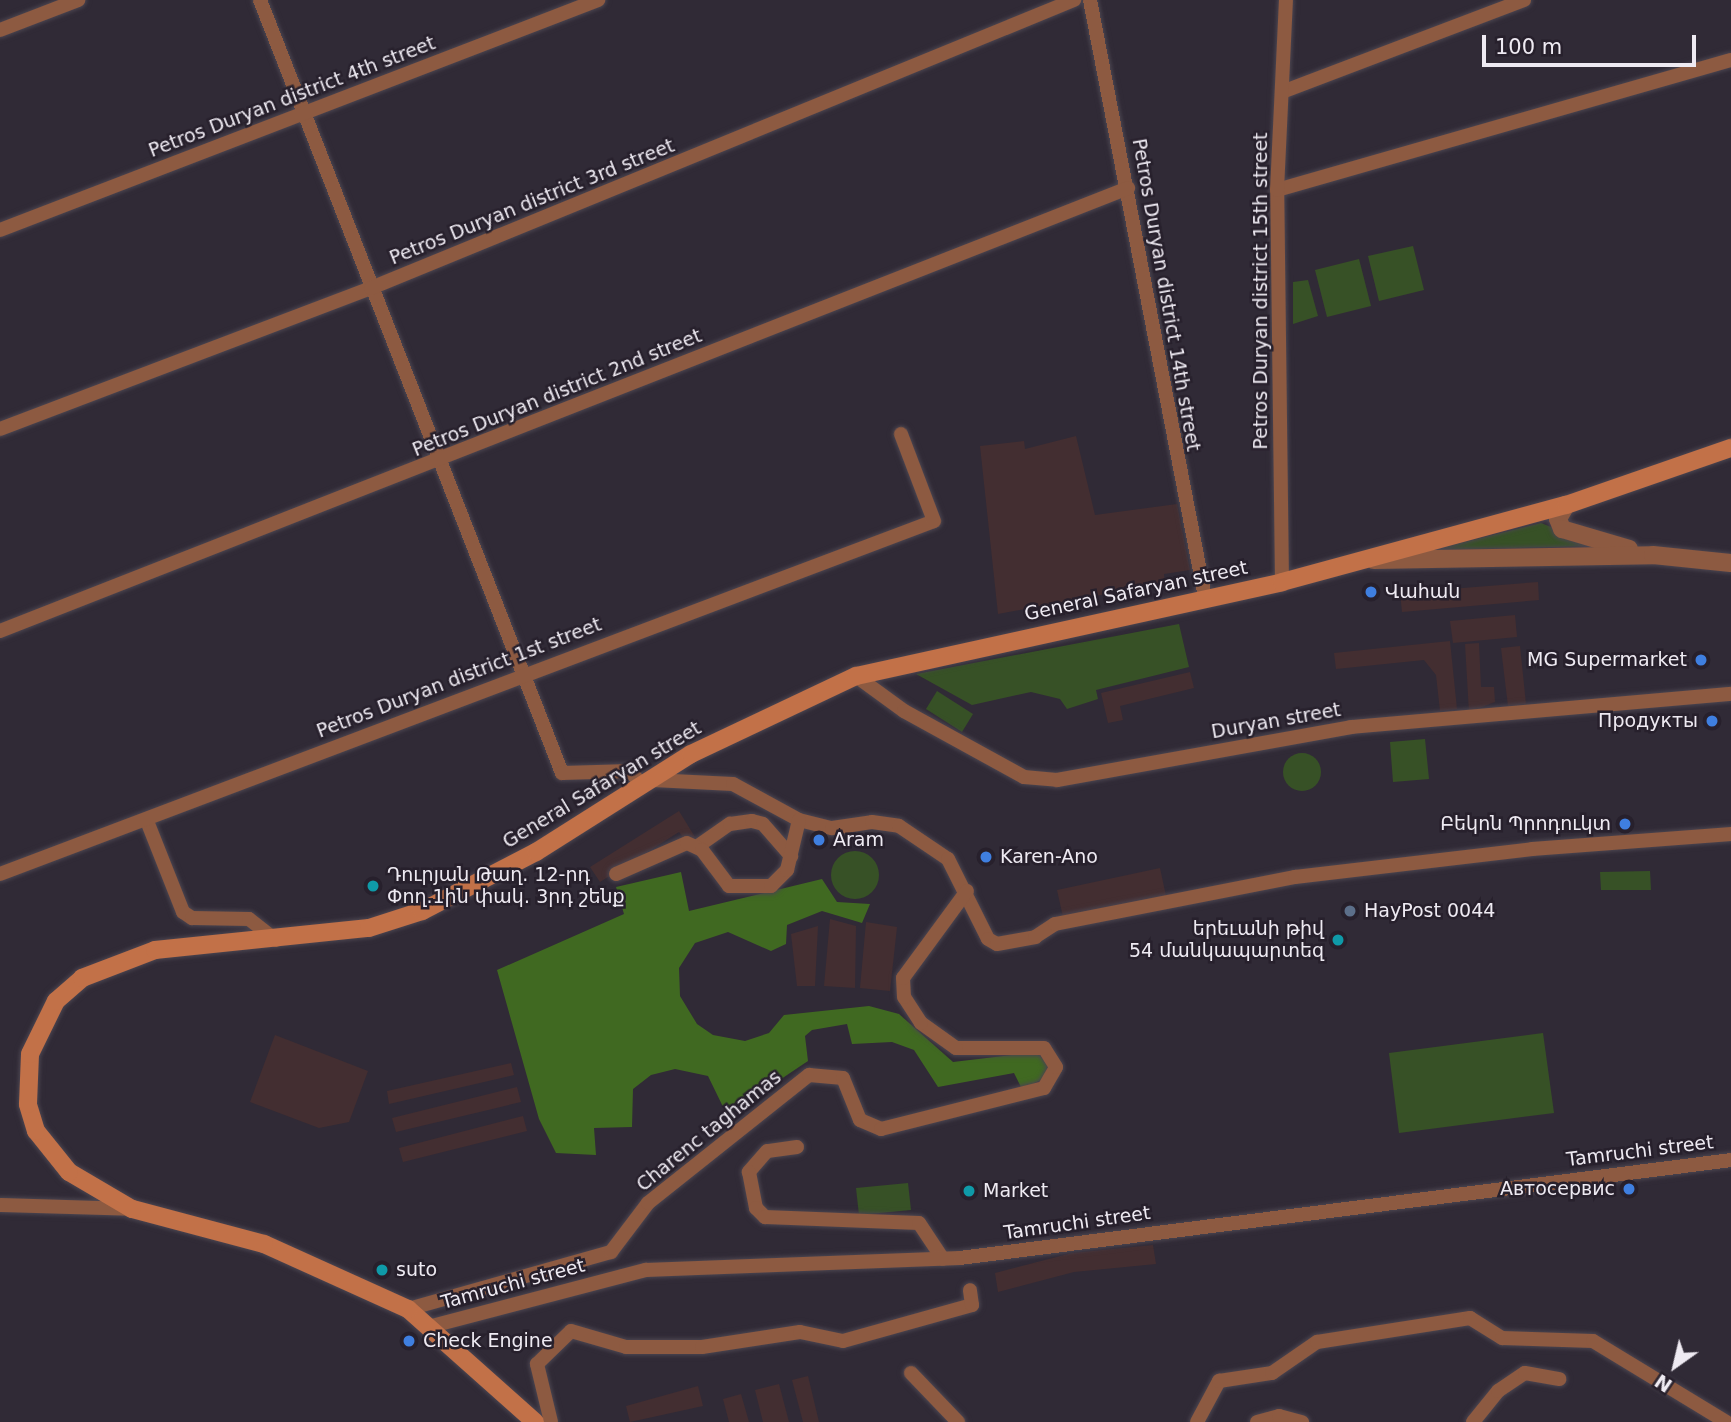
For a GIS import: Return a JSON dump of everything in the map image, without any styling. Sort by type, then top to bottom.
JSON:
[{"type":"main road","points":[[1362,560],[1566,505],[1731,448]]},
{"type":"main road","name":"General Safaryan street","points":[[535,1422],[432,1326],[408,1309],[264,1244],[132,1209],[69,1172],[36,1131],[26,1073],[43,1022],[82,978],[113,962],[155,950],[276,940],[369,928],[422,911],[536,852],[766,715],[856,676],[1282,582],[1362,560]]},
{"type":"street","points":[[0,30],[78,0]]},
{"type":"street","points":[[260,0],[562,774],[630,771],[648,783],[733,784],[799,820],[832,828],[872,822],[898,826],[948,859],[967,891],[988,939],[997,944],[1035,937],[1055,924],[1295,877],[1532,849],[1731,834]]},
{"type":"street","name":"Petros Duryan district 4th street","points":[[0,230],[598,0]]},
{"type":"street","name":"Petros Duryan district 3rd street","points":[[0,429],[371,288],[1074,0]]},
{"type":"street","name":"Petros Duryan district 14th street","points":[[1090,0],[1205,597]]},
{"type":"street","name":"Petros Duryan district 15th street","points":[[1282,582],[1277,190],[1286,0]]},
{"type":"street","points":[[1282,92],[1524,0]]},
{"type":"street","points":[[1277,190],[1731,60]]},
{"type":"street","name":"Petros Duryan district 2nd street","points":[[0,631],[439,462],[1128,188]]},
{"type":"street","name":"Petros Duryan district 1st street","points":[[0,874],[147,821],[524,673],[934,521],[901,434]]},
{"type":"street","points":[[1566,505],[1558,519],[1568,533],[1653,555]]},
{"type":"street","name":"General Safaryan street","points":[[1362,560],[1653,555],[1731,563]]},
{"type":"street","name":"Duryan street","points":[[856,676],[904,711],[1024,777],[1058,780],[1351,727],[1731,694]]},
{"type":"street","points":[[698,846],[722,881],[750,889],[771,886],[791,856],[799,820]]},
{"type":"street","points":[[147,821],[183,912],[192,918],[249,919],[276,940]]},
{"type":"street","points":[[616,874],[676,843],[698,846],[730,824],[752,821],[764,824],[791,856]]},
{"type":"street","name":"Charenc taghamas","points":[[408,1309],[611,1252],[648,1203],[809,1075],[843,1078],[860,1120],[881,1129],[1044,1088],[1056,1067],[1044,1048],[957,1048],[921,1023],[904,997],[903,978],[967,891]]},
{"type":"street","points":[[797,1147],[767,1151],[749,1172],[756,1208],[765,1217],[919,1223],[943,1259]]},
{"type":"street","name":"Tamruchi street","points":[[432,1326],[646,1270],[943,1259],[1731,1160]]},
{"type":"street","points":[[0,1205],[132,1209]]},
{"type":"street","points":[[551,1422],[537,1364],[571,1331],[626,1347],[702,1348],[800,1332],[843,1342],[972,1305],[970,1290]]},
{"type":"street","points":[[1197,1422],[1219,1381],[1272,1373],[1317,1342],[1470,1318],[1502,1338],[1592,1341],[1726,1422]]},
{"type":"street","points":[[911,1373],[958,1422]]},
{"type":"street","points":[[1473,1422],[1498,1391],[1525,1373],[1559,1379]]},
{"type":"street","points":[[1257,1422],[1279,1416],[1302,1422]]},
{"type":"shaded area","points":[[1076,436],[1095,515],[1177,504],[1190,570],[1164,574],[1165,583],[998,614],[980,446],[1024,441],[1025,449]]},
{"type":"shaded area","points":[[1538,582],[1539,600],[1402,612],[1400,593]]},
{"type":"shaded area","points":[[1515,615],[1517,637],[1453,643],[1450,621]]},
{"type":"shaded area","points":[[1450,641],[1457,709],[1440,711],[1436,675],[1424,660],[1336,669],[1334,653]]},
{"type":"shaded area","points":[[1479,643],[1481,687],[1494,687],[1495,702],[1469,712],[1465,644]]},
{"type":"shaded area","points":[[1520,646],[1526,704],[1508,706],[1501,648]]},
{"type":"shaded area","points":[[1190,672],[1194,688],[1120,706],[1123,720],[1108,723],[1101,693]]},
{"type":"shaded area","points":[[679,811],[695,837],[686,842],[679,832],[600,882],[590,867]]},
{"type":"shaded area","points":[[1160,868],[1166,896],[1063,917],[1057,890]]},
{"type":"shaded area","points":[[830,919],[856,926],[855,988],[824,986]]},
{"type":"shaded area","points":[[866,922],[897,927],[890,991],[860,988]]},
{"type":"shaded area","points":[[818,926],[815,986],[797,986],[791,934]]},
{"type":"shaded area","points":[[275,1035],[368,1071],[349,1122],[319,1128],[250,1102]]},
{"type":"shaded area","points":[[511,1063],[514,1075],[389,1104],[387,1091]]},
{"type":"shaded area","points":[[517,1087],[521,1102],[396,1132],[392,1118]]},
{"type":"shaded area","points":[[523,1116],[527,1131],[403,1162],[399,1148]]},
{"type":"shaded area","points":[[1153,1245],[1156,1264],[1074,1272],[998,1292],[995,1273],[1072,1253]]},
{"type":"shaded area","points":[[808,1376],[819,1422],[803,1422],[792,1380]]},
{"type":"shaded area","points":[[779,1384],[789,1422],[763,1422],[755,1390]]},
{"type":"shaded area","points":[[698,1386],[703,1406],[630,1422],[626,1406]]},
{"type":"shaded area","points":[[741,1394],[749,1422],[729,1422],[723,1399]]},
{"type":"green space","points":[[1413,246],[1424,290],[1379,301],[1368,256]]},
{"type":"green space","points":[[1359,259],[1371,306],[1327,317],[1315,270]]},
{"type":"green space","points":[[1308,280],[1318,316],[1293,324],[1293,282]]},
{"type":"green space","points":[[1541,523],[1599,546],[1432,550]]},
{"type":"green space","points":[[1179,624],[1189,667],[1096,690],[1098,699],[1067,709],[1060,699],[1031,692],[972,705],[916,674]]},
{"type":"green space","points":[[937,691],[973,714],[962,732],[926,709]]},
{"type":"green space","points":[[1425,739],[1429,779],[1393,782],[1390,742]]},
{"type":"green space","points":[[1302,753],[1316,758],[1321,772],[1316,786],[1302,791],[1288,786],[1283,772],[1288,758]]},
{"type":"green space","points":[[855,851],[864,852],[872,858],[878,866],[878,884],[872,892],[864,898],[855,899],[846,898],[838,892],[832,884],[831,875],[832,866],[838,858],[846,852]]},
{"type":"green space","points":[[1650,871],[1651,890],[1601,890],[1600,872]]},
{"type":"green space","points":[[681,872],[689,911],[822,879],[837,902],[870,904],[862,923],[822,911],[787,925],[786,944],[771,951],[728,932],[695,943],[679,968],[680,996],[697,1024],[713,1035],[745,1041],[769,1033],[784,1015],[869,1006],[899,1014],[953,1062],[1037,1052],[1048,1065],[1043,1079],[1022,1089],[1014,1073],[938,1087],[914,1050],[892,1042],[852,1044],[847,1024],[812,1030],[805,1036],[808,1061],[727,1115],[708,1076],[675,1069],[651,1075],[633,1089],[632,1127],[594,1128],[596,1155],[556,1153],[539,1119],[497,970],[624,914],[616,887]]},
{"type":"green space","points":[[1543,1033],[1554,1113],[1399,1133],[1389,1053]]},
{"type":"green space","points":[[908,1183],[911,1210],[859,1215],[856,1188]]},
{"type":"place","name":"Վահան","points":[[1371,592]]},
{"type":"place","name":"MG Supermarket","points":[[1701,660]]},
{"type":"place","name":"Продукты","points":[[1712,721]]},
{"type":"place","name":"Բեկոն Պրոդուկտ","points":[[1625,824]]},
{"type":"place","name":"Aram","points":[[819,840]]},
{"type":"place","name":"Karen-Ano","points":[[986,857]]},
{"type":"place","name":"Դուրյան Թաղ. 12-րդ Փող.1ին փակ․ 3րդ շենք","points":[[373,886]]},
{"type":"place","name":"HayPost 0044","points":[[1350,911]]},
{"type":"place","name":"երեւանի թիվ 54 մանկապարտեզ","points":[[1338,940]]},
{"type":"place","name":"Автосервис","points":[[1629,1189]]},
{"type":"place","name":"Market","points":[[969,1191]]},
{"type":"place","name":"suto","points":[[382,1270]]},
{"type":"place","name":"Check Engine","points":[[409,1341]]}]
